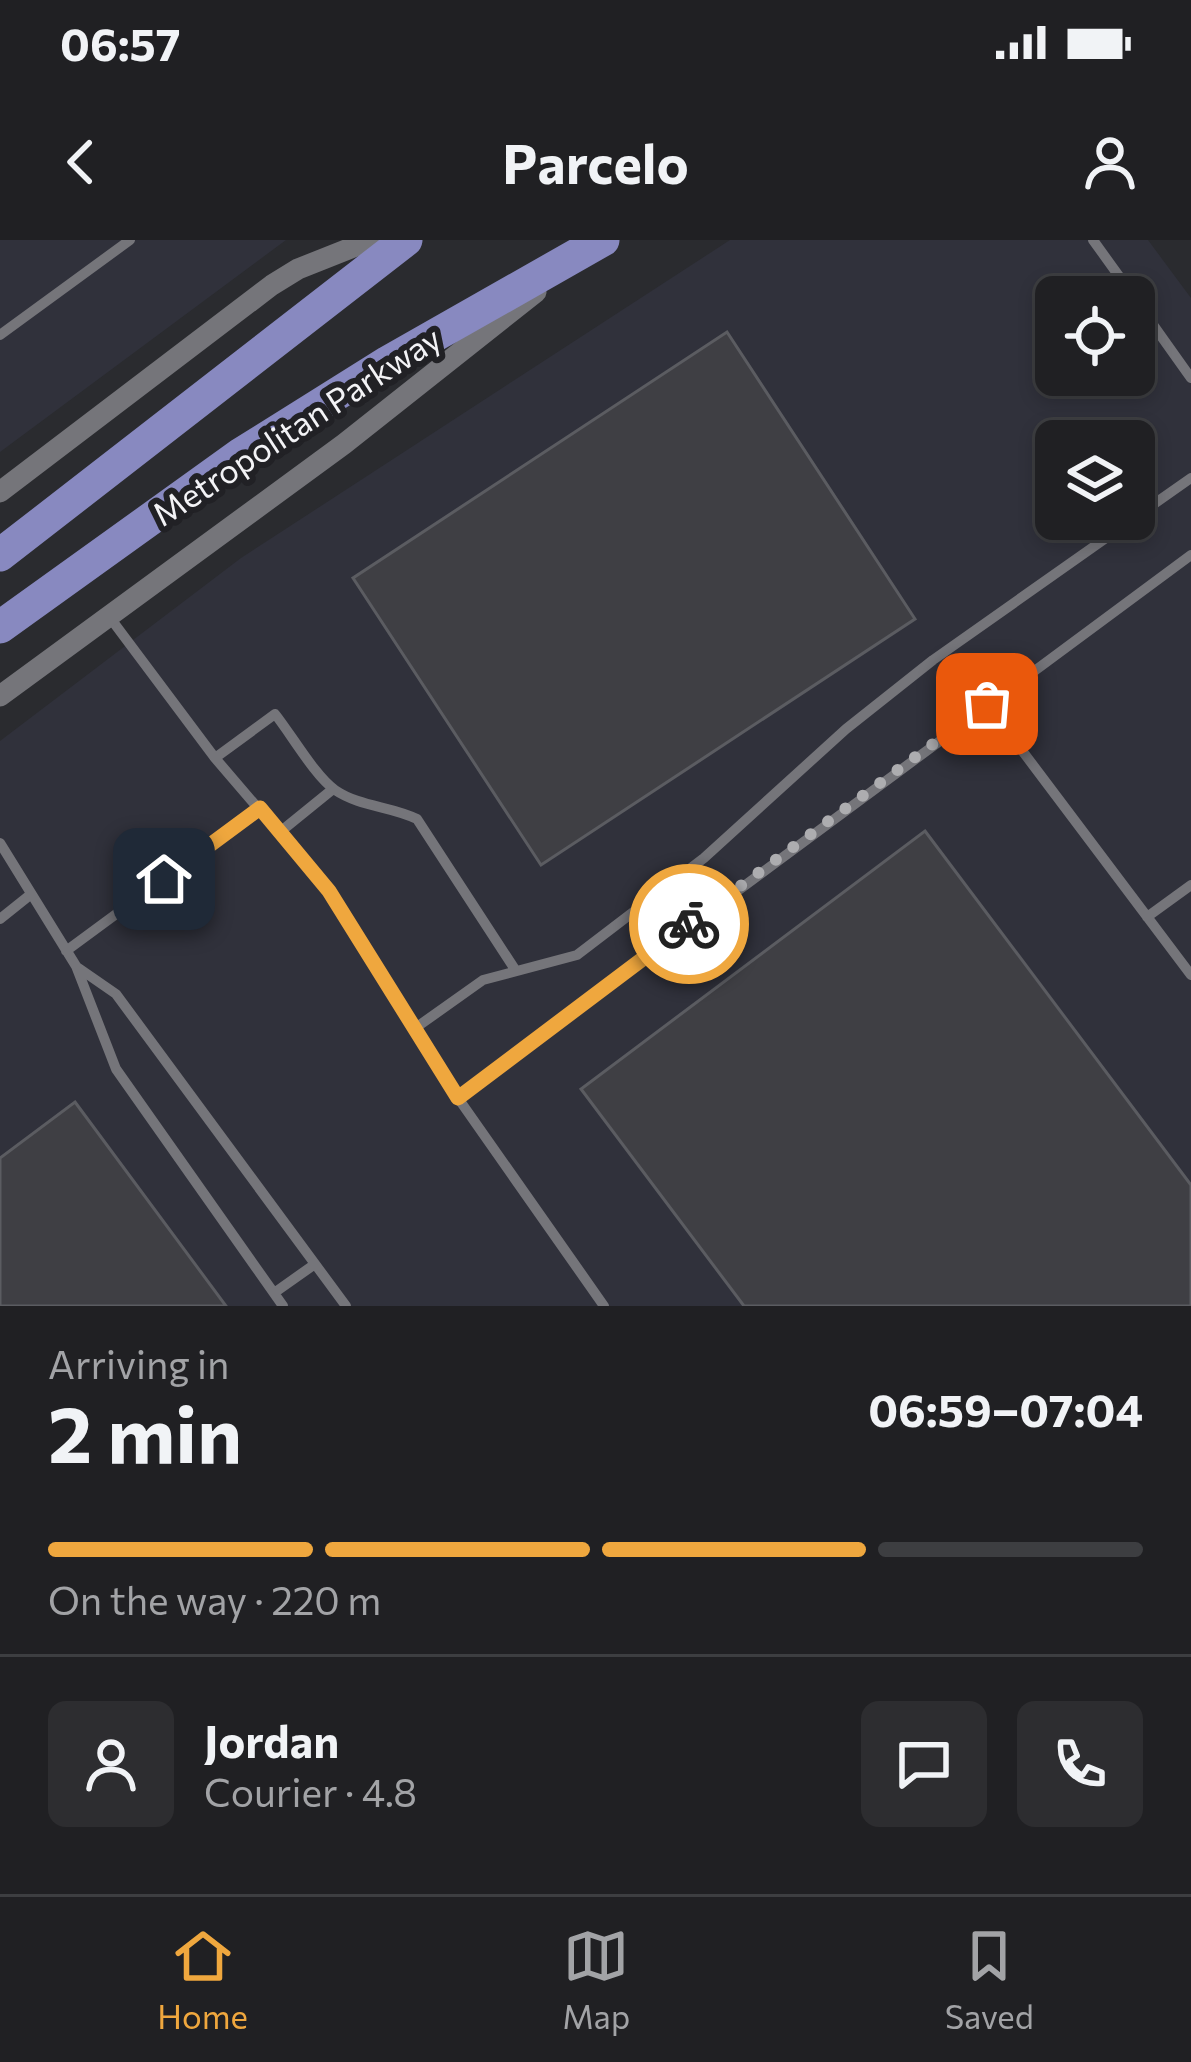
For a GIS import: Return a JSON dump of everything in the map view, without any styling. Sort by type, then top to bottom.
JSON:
[{"type":"main road","name":"Metropolitan Parkway","points":[[0,555],[406,240]]},
{"type":"main road","name":"Metropolitan Parkway","points":[[0,627],[122,537],[356,382],[603,240]]},
{"type":"street","points":[[0,492],[272,285],[298,269],[371,240]]},
{"type":"street","points":[[0,696],[344,444],[603,240]]},
{"type":"lane","points":[[0,334],[130,240]]},
{"type":"lane","points":[[1093,240],[1119,276]]},
{"type":"lane","points":[[1155,327],[1191,378]]},
{"type":"lane","points":[[1155,503],[1191,478]]},
{"type":"lane","points":[[414,1029],[483,980],[577,955],[704,858],[846,730],[933,660],[1103,540]]},
{"type":"lane","points":[[458,1098],[1191,555]]},
{"type":"lane","points":[[108,615],[215,758],[329,891],[458,1098],[604,1306]]},
{"type":"lane","points":[[987,704],[1191,975]]},
{"type":"lane","points":[[215,758],[275,714],[333,789],[417,820],[516,971]]},
{"type":"lane","points":[[280,832],[333,789]]},
{"type":"lane","points":[[66,951],[260,808]]},
{"type":"lane","points":[[0,843],[76,966],[116,1069],[283,1306]]},
{"type":"lane","points":[[1147,917],[1191,885]]},
{"type":"lane","points":[[0,919],[30,895]]},
{"type":"lane","points":[[76,966],[116,994],[346,1306]]},
{"type":"lane","points":[[274,1293],[315,1264]]},
{"type":"shaded area","points":[[0,240],[286,240],[0,452]]},
{"type":"shaded area","points":[[730,240],[1148,240],[1191,298],[1191,1306],[0,1306],[0,741],[241,558]]},
{"type":"building","points":[[727,332],[915,619],[541,865],[353,578]]},
{"type":"building","points":[[925,831],[1191,1185],[1191,1306],[744,1306],[581,1089]]},
{"type":"building","points":[[75,1102],[226,1306],[0,1306],[0,1158]]},
{"type":"way so far","points":[[689,924],[987,704]]},
{"type":"route","points":[[164,879],[260,808],[329,891],[458,1098],[689,924]]}]
